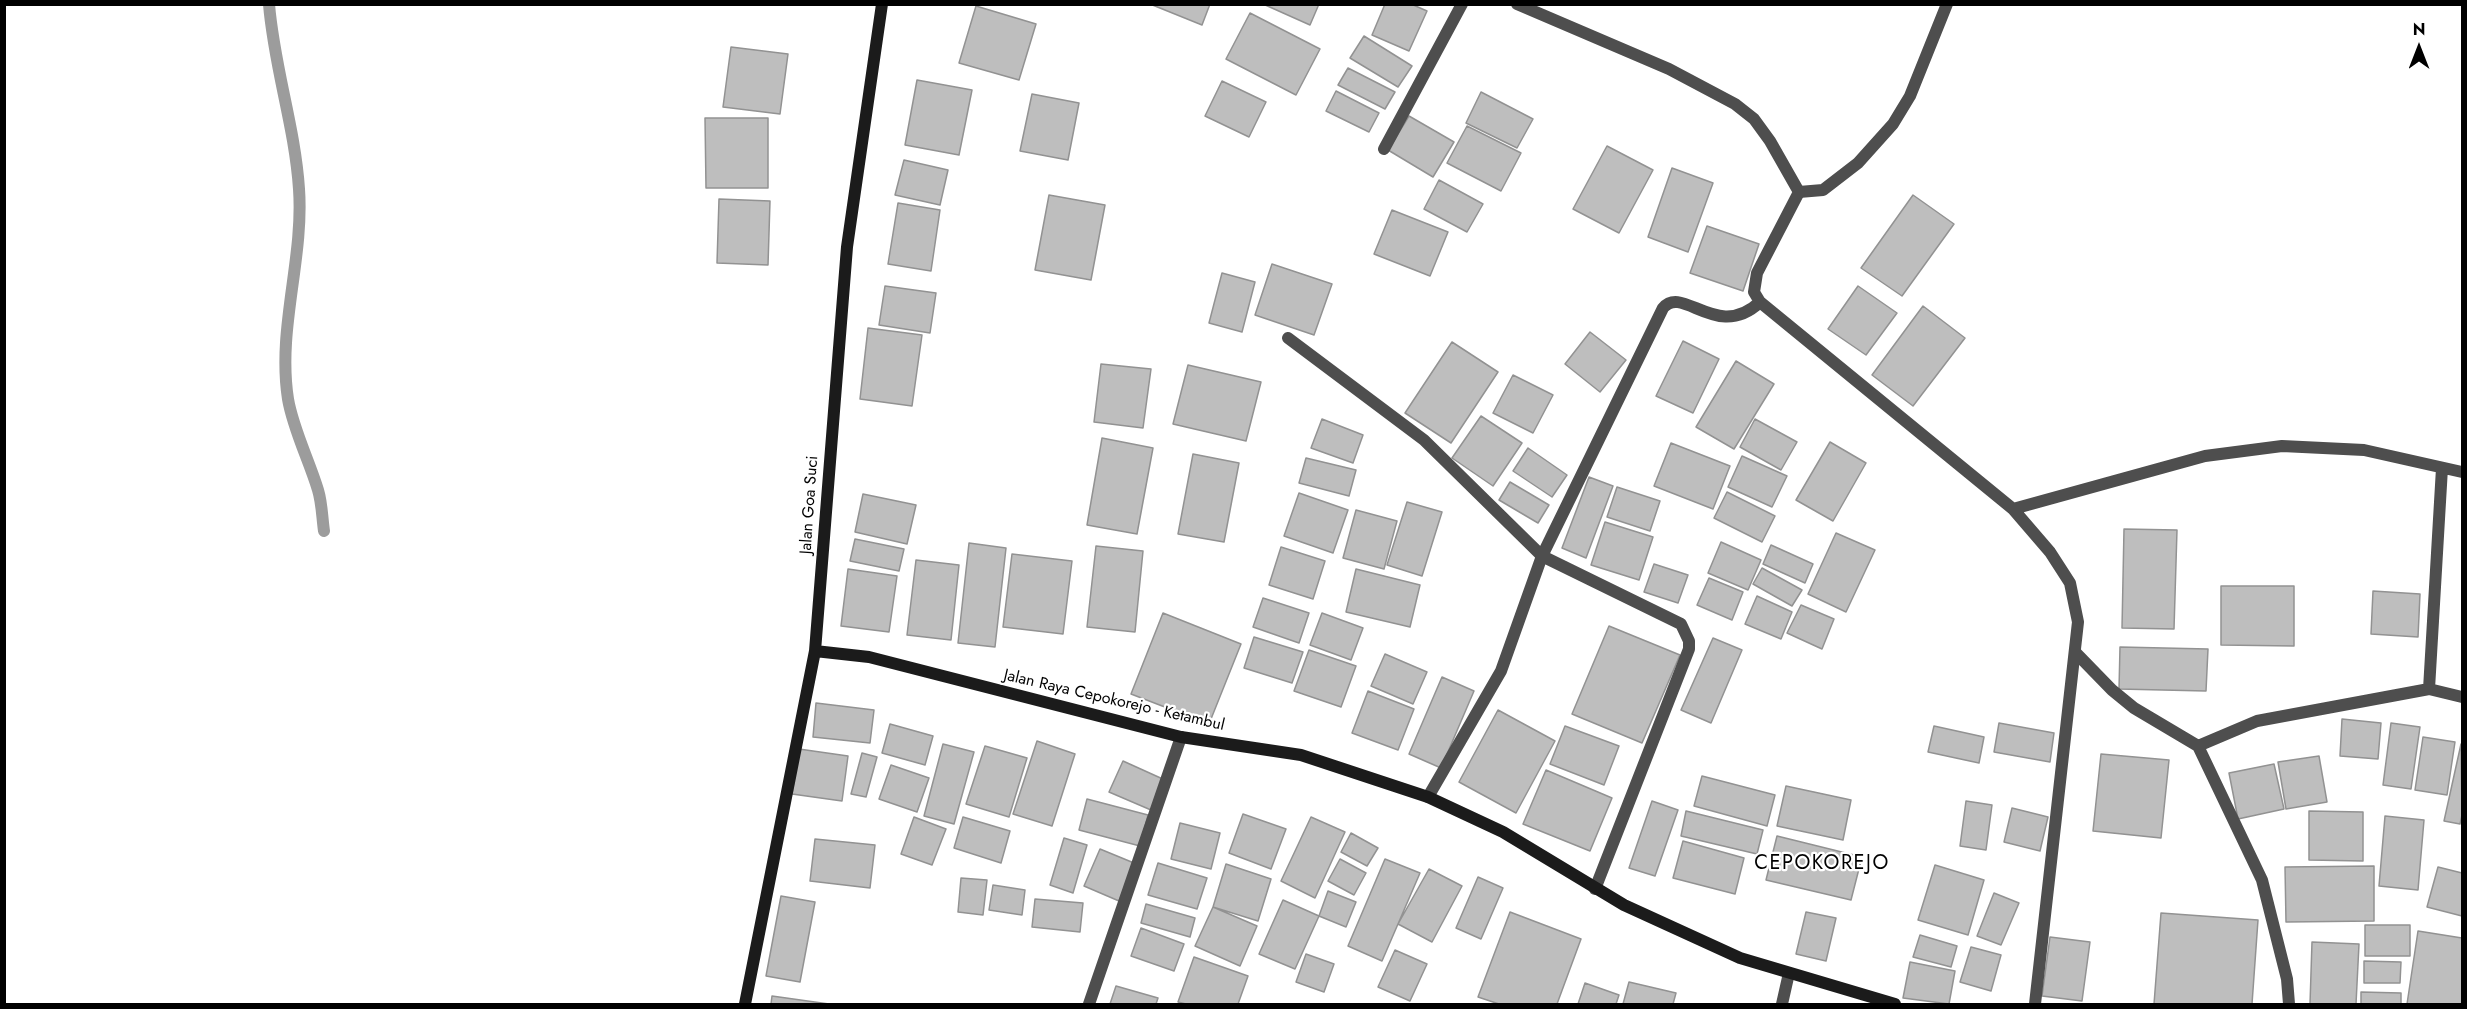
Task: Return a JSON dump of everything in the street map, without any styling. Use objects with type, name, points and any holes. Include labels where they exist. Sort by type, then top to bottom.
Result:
[{"type":"street","name":"Jalan Goa Suci","points":[[745,1005],[815,651],[847,248],[882,4]]},
{"type":"street","points":[[1384,149],[1462,4]]},
{"type":"street","points":[[1517,4],[1669,69],[1735,104],[1754,119],[1770,141],[1799,192]]},
{"type":"street","points":[[1799,192],[1823,190],[1858,163],[1893,124],[1910,96],[1947,4]]},
{"type":"street","points":[[1799,192],[1757,273],[1754,292],[1760,302],[2013,509],[2050,552],[2070,583],[2078,622],[2035,1005]]},
{"type":"street","points":[[1428,797],[1501,671],[1542,556],[1647,337],[1666,303],[1685,303],[1719,317],[1731,318],[1752,310],[1760,302]]},
{"type":"street","points":[[1288,338],[1424,440],[1542,556],[1669,616],[1681,624],[1689,641],[1682,669],[1595,889]]},
{"type":"street","points":[[2013,509],[2205,456],[2282,446],[2364,450],[2463,472]]},
{"type":"street","points":[[2429,689],[2442,468]]},
{"type":"street","name":"Jalan Raya Cepokorejo - Ketambul","points":[[815,651],[869,657],[1182,737],[1301,755],[1428,797],[1503,832],[1595,889],[1740,958],[1895,1005]]},
{"type":"street","points":[[2075,652],[2112,690],[2134,708],[2198,746],[2262,880],[2287,979],[2289,1005]]},
{"type":"street","points":[[2198,746],[2257,721],[2429,689],[2463,697]]},
{"type":"street","points":[[1089,1005],[1182,737]]},
{"type":"street","points":[[1782,1005],[1789,973]]},
{"type":"building","points":[[1150,4],[1210,4],[1202,25]]},
{"type":"building","points":[[1263,4],[1319,4],[1310,25]]},
{"type":"building","points":[[1385,4],[1411,4],[1427,11],[1409,51],[1372,35]]},
{"type":"building","points":[[976,6],[1036,24],[1019,80],[959,63]]},
{"type":"building","points":[[1250,13],[1320,49],[1296,95],[1226,59]]},
{"type":"building","points":[[1364,36],[1412,66],[1398,87],[1350,58]]},
{"type":"building","points":[[731,47],[788,54],[780,114],[723,107]]},
{"type":"building","points":[[1348,68],[1395,92],[1385,109],[1338,85]]},
{"type":"building","points":[[917,80],[972,90],[959,155],[905,145]]},
{"type":"building","points":[[1222,81],[1266,102],[1249,137],[1205,116]]},
{"type":"building","points":[[1336,91],[1379,113],[1369,132],[1326,111]]},
{"type":"building","points":[[1481,92],[1533,119],[1517,148],[1466,123]]},
{"type":"building","points":[[1032,94],[1079,103],[1068,160],[1020,151]]},
{"type":"building","points":[[1409,116],[1454,142],[1433,177],[1388,150]]},
{"type":"building","points":[[705,118],[768,118],[768,188],[706,188]]},
{"type":"building","points":[[1467,126],[1521,153],[1501,191],[1447,163]]},
{"type":"building","points":[[1607,146],[1653,170],[1619,233],[1573,209]]},
{"type":"building","points":[[904,160],[948,170],[940,205],[895,195]]},
{"type":"building","points":[[1672,168],[1713,183],[1688,252],[1648,237]]},
{"type":"building","points":[[1439,180],[1483,204],[1467,232],[1424,209]]},
{"type":"building","points":[[1049,195],[1105,205],[1091,280],[1035,270]]},
{"type":"building","points":[[1913,195],[1954,224],[1902,296],[1861,268]]},
{"type":"building","points":[[719,199],[770,201],[768,265],[717,263]]},
{"type":"building","points":[[898,203],[940,210],[931,271],[888,264]]},
{"type":"building","points":[[1392,210],[1448,232],[1430,276],[1374,254]]},
{"type":"building","points":[[1707,226],[1759,244],[1743,291],[1690,273]]},
{"type":"building","points":[[1272,264],[1332,284],[1314,335],[1255,315]]},
{"type":"building","points":[[1222,273],[1255,282],[1242,332],[1209,323]]},
{"type":"building","points":[[885,286],[936,293],[930,333],[879,325]]},
{"type":"building","points":[[1858,286],[1897,313],[1866,355],[1828,329]]},
{"type":"building","points":[[1923,306],[1965,338],[1913,406],[1872,375]]},
{"type":"building","points":[[868,328],[922,335],[912,406],[860,399]]},
{"type":"building","points":[[1590,332],[1626,360],[1600,392],[1565,364]]},
{"type":"building","points":[[1683,341],[1719,359],[1693,413],[1656,396]]},
{"type":"building","points":[[1452,342],[1498,372],[1451,443],[1405,413]]},
{"type":"building","points":[[1736,361],[1774,384],[1734,449],[1696,427]]},
{"type":"building","points":[[1101,364],[1151,369],[1143,428],[1094,422]]},
{"type":"building","points":[[1188,365],[1261,382],[1246,441],[1173,424]]},
{"type":"building","points":[[1513,375],[1553,395],[1533,433],[1493,413]]},
{"type":"building","points":[[1481,416],[1522,443],[1493,486],[1452,458]]},
{"type":"building","points":[[1322,419],[1363,435],[1353,463],[1311,448]]},
{"type":"building","points":[[1755,419],[1797,442],[1781,470],[1740,447]]},
{"type":"building","points":[[1102,438],[1153,448],[1137,534],[1087,525]]},
{"type":"building","points":[[1830,442],[1866,463],[1833,521],[1796,500]]},
{"type":"building","points":[[1671,443],[1730,466],[1713,509],[1654,486]]},
{"type":"building","points":[[1528,448],[1567,475],[1552,497],[1513,471]]},
{"type":"building","points":[[1193,454],[1239,463],[1224,542],[1178,534]]},
{"type":"building","points":[[1742,456],[1787,476],[1772,507],[1728,487]]},
{"type":"building","points":[[1306,458],[1356,470],[1349,496],[1299,483]]},
{"type":"building","points":[[1589,477],[1613,486],[1586,558],[1562,548]]},
{"type":"building","points":[[1510,482],[1549,505],[1538,523],[1499,500]]},
{"type":"building","points":[[1617,487],[1660,501],[1650,531],[1607,517]]},
{"type":"building","points":[[1727,492],[1775,516],[1762,542],[1714,518]]},
{"type":"building","points":[[1299,493],[1348,510],[1333,553],[1284,536]]},
{"type":"building","points":[[863,494],[916,505],[907,544],[855,532]]},
{"type":"building","points":[[1407,502],[1442,512],[1422,576],[1387,565]]},
{"type":"building","points":[[1356,510],[1397,521],[1384,569],[1343,558]]},
{"type":"building","points":[[1605,522],[1653,537],[1639,580],[1591,565]]},
{"type":"building","points":[[2124,529],[2177,530],[2174,629],[2122,628]]},
{"type":"building","points":[[1836,533],[1875,550],[1846,612],[1808,594]]},
{"type":"building","points":[[855,539],[904,549],[899,571],[850,561]]},
{"type":"building","points":[[1721,542],[1761,560],[1748,590],[1708,573]]},
{"type":"building","points":[[969,543],[1006,548],[995,647],[958,643]]},
{"type":"building","points":[[1771,545],[1813,564],[1805,583],[1763,564]]},
{"type":"building","points":[[1096,546],[1143,551],[1135,632],[1087,627]]},
{"type":"building","points":[[1281,547],[1325,561],[1313,599],[1269,585]]},
{"type":"building","points":[[1012,554],[1072,561],[1063,634],[1003,627]]},
{"type":"building","points":[[916,560],[959,565],[951,640],[907,635]]},
{"type":"building","points":[[1654,564],[1688,575],[1678,603],[1644,592]]},
{"type":"building","points":[[1762,568],[1802,590],[1792,606],[1753,584]]},
{"type":"building","points":[[848,569],[897,576],[889,632],[841,626]]},
{"type":"building","points":[[1356,569],[1420,585],[1410,627],[1346,612]]},
{"type":"building","points":[[1709,578],[1743,592],[1732,620],[1697,605]]},
{"type":"building","points":[[2221,586],[2294,586],[2294,646],[2221,645]]},
{"type":"building","points":[[2373,591],[2420,594],[2418,637],[2371,634]]},
{"type":"building","points":[[1757,596],[1792,612],[1781,639],[1745,624]]},
{"type":"building","points":[[1263,598],[1309,613],[1299,643],[1253,627]]},
{"type":"building","points":[[1801,605],[1834,619],[1822,649],[1787,633]]},
{"type":"building","points":[[1163,613],[1241,644],[1209,724],[1131,694]]},
{"type":"building","points":[[1322,613],[1363,628],[1351,660],[1310,645]]},
{"type":"building","points":[[1609,626],[1680,655],[1642,743],[1572,714]]},
{"type":"building","points":[[1254,637],[1303,652],[1292,683],[1244,668]]},
{"type":"building","points":[[1713,638],[1742,650],[1711,723],[1681,710]]},
{"type":"building","points":[[2120,647],[2208,649],[2206,691],[2119,689]]},
{"type":"building","points":[[1309,650],[1356,666],[1341,707],[1294,691]]},
{"type":"building","points":[[1385,654],[1427,672],[1413,704],[1371,686]]},
{"type":"building","points":[[1442,677],[1474,691],[1441,768],[1409,754]]},
{"type":"building","points":[[1368,691],[1414,709],[1398,750],[1352,733]]},
{"type":"building","points":[[816,703],[874,710],[870,743],[813,737]]},
{"type":"building","points":[[1498,710],[1555,741],[1516,813],[1459,782]]},
{"type":"building","points":[[2342,719],[2381,723],[2378,759],[2340,756]]},
{"type":"building","points":[[1999,723],[2054,733],[2050,762],[1994,752]]},
{"type":"building","points":[[2391,723],[2420,727],[2411,789],[2383,785]]},
{"type":"building","points":[[890,724],[933,736],[925,765],[882,753]]},
{"type":"building","points":[[1565,726],[1619,746],[1604,785],[1550,764]]},
{"type":"building","points":[[1934,726],[1984,737],[1979,763],[1928,752]]},
{"type":"building","points":[[2423,737],[2455,742],[2447,795],[2415,790]]},
{"type":"building","points":[[1037,741],[1075,754],[1052,826],[1013,814]]},
{"type":"building","points":[[943,744],[974,752],[954,824],[924,816]]},
{"type":"building","points":[[2461,744],[2462,815],[2460,824],[2444,821]]},
{"type":"building","points":[[985,746],[1027,758],[1009,817],[966,804]]},
{"type":"building","points":[[799,749],[848,756],[842,801],[792,794]]},
{"type":"building","points":[[862,753],[877,757],[866,797],[851,794]]},
{"type":"building","points":[[2101,754],[2169,760],[2161,838],[2093,831]]},
{"type":"building","points":[[2319,756],[2327,802],[2286,809],[2278,762]]},
{"type":"building","points":[[1123,761],[1165,780],[1151,810],[1109,792]]},
{"type":"building","points":[[2274,764],[2284,809],[2238,819],[2229,773]]},
{"type":"building","points":[[891,765],[929,778],[917,812],[879,799]]},
{"type":"building","points":[[1546,770],[1612,798],[1590,851],[1523,824]]},
{"type":"building","points":[[1702,776],[1775,795],[1767,826],[1694,806]]},
{"type":"building","points":[[1786,786],[1851,800],[1843,840],[1777,826]]},
{"type":"building","points":[[1087,799],[1148,815],[1140,846],[1079,830]]},
{"type":"building","points":[[1652,801],[1678,810],[1655,876],[1629,868]]},
{"type":"building","points":[[1966,801],[1992,805],[1986,850],[1960,846]]},
{"type":"building","points":[[2012,808],[2048,817],[2040,851],[2004,842]]},
{"type":"building","points":[[1686,811],[1763,830],[1757,854],[1681,836]]},
{"type":"building","points":[[2309,811],[2363,812],[2363,861],[2309,860]]},
{"type":"building","points":[[1243,814],[1286,829],[1271,869],[1229,853]]},
{"type":"building","points":[[2385,816],[2424,820],[2418,890],[2379,886]]},
{"type":"building","points":[[914,817],[946,829],[932,865],[901,854]]},
{"type":"building","points":[[963,817],[1010,831],[1001,863],[954,848]]},
{"type":"building","points":[[1311,817],[1345,832],[1315,898],[1281,881]]},
{"type":"building","points":[[1180,823],[1220,833],[1211,869],[1171,859]]},
{"type":"building","points":[[1351,833],[1378,848],[1367,866],[1341,852]]},
{"type":"building","points":[[1777,836],[1862,857],[1851,900],[1766,880]]},
{"type":"building","points":[[1064,838],[1087,845],[1073,893],[1050,885]]},
{"type":"building","points":[[815,839],[875,845],[870,888],[810,881]]},
{"type":"building","points":[[1683,841],[1744,858],[1735,894],[1673,878]]},
{"type":"building","points":[[1100,849],[1134,863],[1119,901],[1084,886]]},
{"type":"building","points":[[1340,859],[1366,873],[1354,895],[1328,881]]},
{"type":"building","points":[[1385,859],[1420,873],[1382,961],[1348,946]]},
{"type":"building","points":[[1158,863],[1207,878],[1197,909],[1148,895]]},
{"type":"building","points":[[1226,864],[1271,879],[1258,921],[1213,907]]},
{"type":"building","points":[[1935,865],[1984,880],[1968,935],[1918,920]]},
{"type":"building","points":[[2374,866],[2374,921],[2286,922],[2285,867]]},
{"type":"building","points":[[2438,867],[2462,873],[2462,916],[2427,907]]},
{"type":"building","points":[[1429,869],[1462,886],[1432,942],[1398,924]]},
{"type":"building","points":[[1478,877],[1503,888],[1481,939],[1456,928]]},
{"type":"building","points":[[961,878],[987,880],[983,915],[958,912]]},
{"type":"building","points":[[993,885],[1025,890],[1022,915],[989,910]]},
{"type":"building","points":[[1328,891],[1356,902],[1346,927],[1319,916]]},
{"type":"building","points":[[1994,893],[2019,903],[2001,945],[1977,936]]},
{"type":"building","points":[[781,896],[815,902],[800,982],[766,976]]},
{"type":"building","points":[[1035,899],[1083,903],[1080,932],[1032,927]]},
{"type":"building","points":[[1283,900],[1319,916],[1295,969],[1259,954]]},
{"type":"building","points":[[1146,904],[1195,918],[1190,937],[1141,923]]},
{"type":"building","points":[[1213,907],[1257,926],[1240,966],[1195,946]]},
{"type":"building","points":[[1510,912],[1581,939],[1557,1004],[1499,1004],[1478,997]]},
{"type":"building","points":[[1806,912],[1836,918],[1826,961],[1796,954]]},
{"type":"building","points":[[2161,913],[2258,920],[2252,1004],[2154,1004]]},
{"type":"building","points":[[2365,925],[2410,925],[2410,956],[2365,956]]},
{"type":"building","points":[[1141,928],[1184,944],[1174,971],[1131,956]]},
{"type":"building","points":[[2418,931],[2462,938],[2462,1004],[2407,1004]]},
{"type":"building","points":[[1920,935],[1957,946],[1951,967],[1913,957]]},
{"type":"building","points":[[2050,937],[2090,942],[2082,1001],[2042,996]]},
{"type":"building","points":[[2312,942],[2359,944],[2356,1004],[2310,1004]]},
{"type":"building","points":[[1971,947],[2001,955],[1991,991],[1960,982]]},
{"type":"building","points":[[1395,950],[1427,964],[1410,1001],[1378,987]]},
{"type":"building","points":[[1306,954],[1334,964],[1324,992],[1296,982]]},
{"type":"building","points":[[1194,957],[1248,976],[1238,1004],[1178,1002]]},
{"type":"building","points":[[2364,961],[2401,962],[2400,983],[2364,983]]},
{"type":"building","points":[[1910,962],[1955,971],[1949,1004],[1903,998]]},
{"type":"building","points":[[1629,982],[1676,993],[1673,1004],[1623,1004]]},
{"type":"building","points":[[1585,983],[1619,995],[1616,1004],[1578,1004]]},
{"type":"building","points":[[1116,986],[1158,998],[1156,1004],[1110,1004]]},
{"type":"building","points":[[2361,992],[2401,993],[2401,1004],[2361,1004]]},
{"type":"building","points":[[772,996],[829,1004],[771,1004]]},
{"type":"waterway","points":[[269,4],[299,189],[298,242],[286,346],[288,399],[318,490],[324,531]]},
{"type":"district","name":"CEPOKOREJO","points":[[1822,864]]}]
